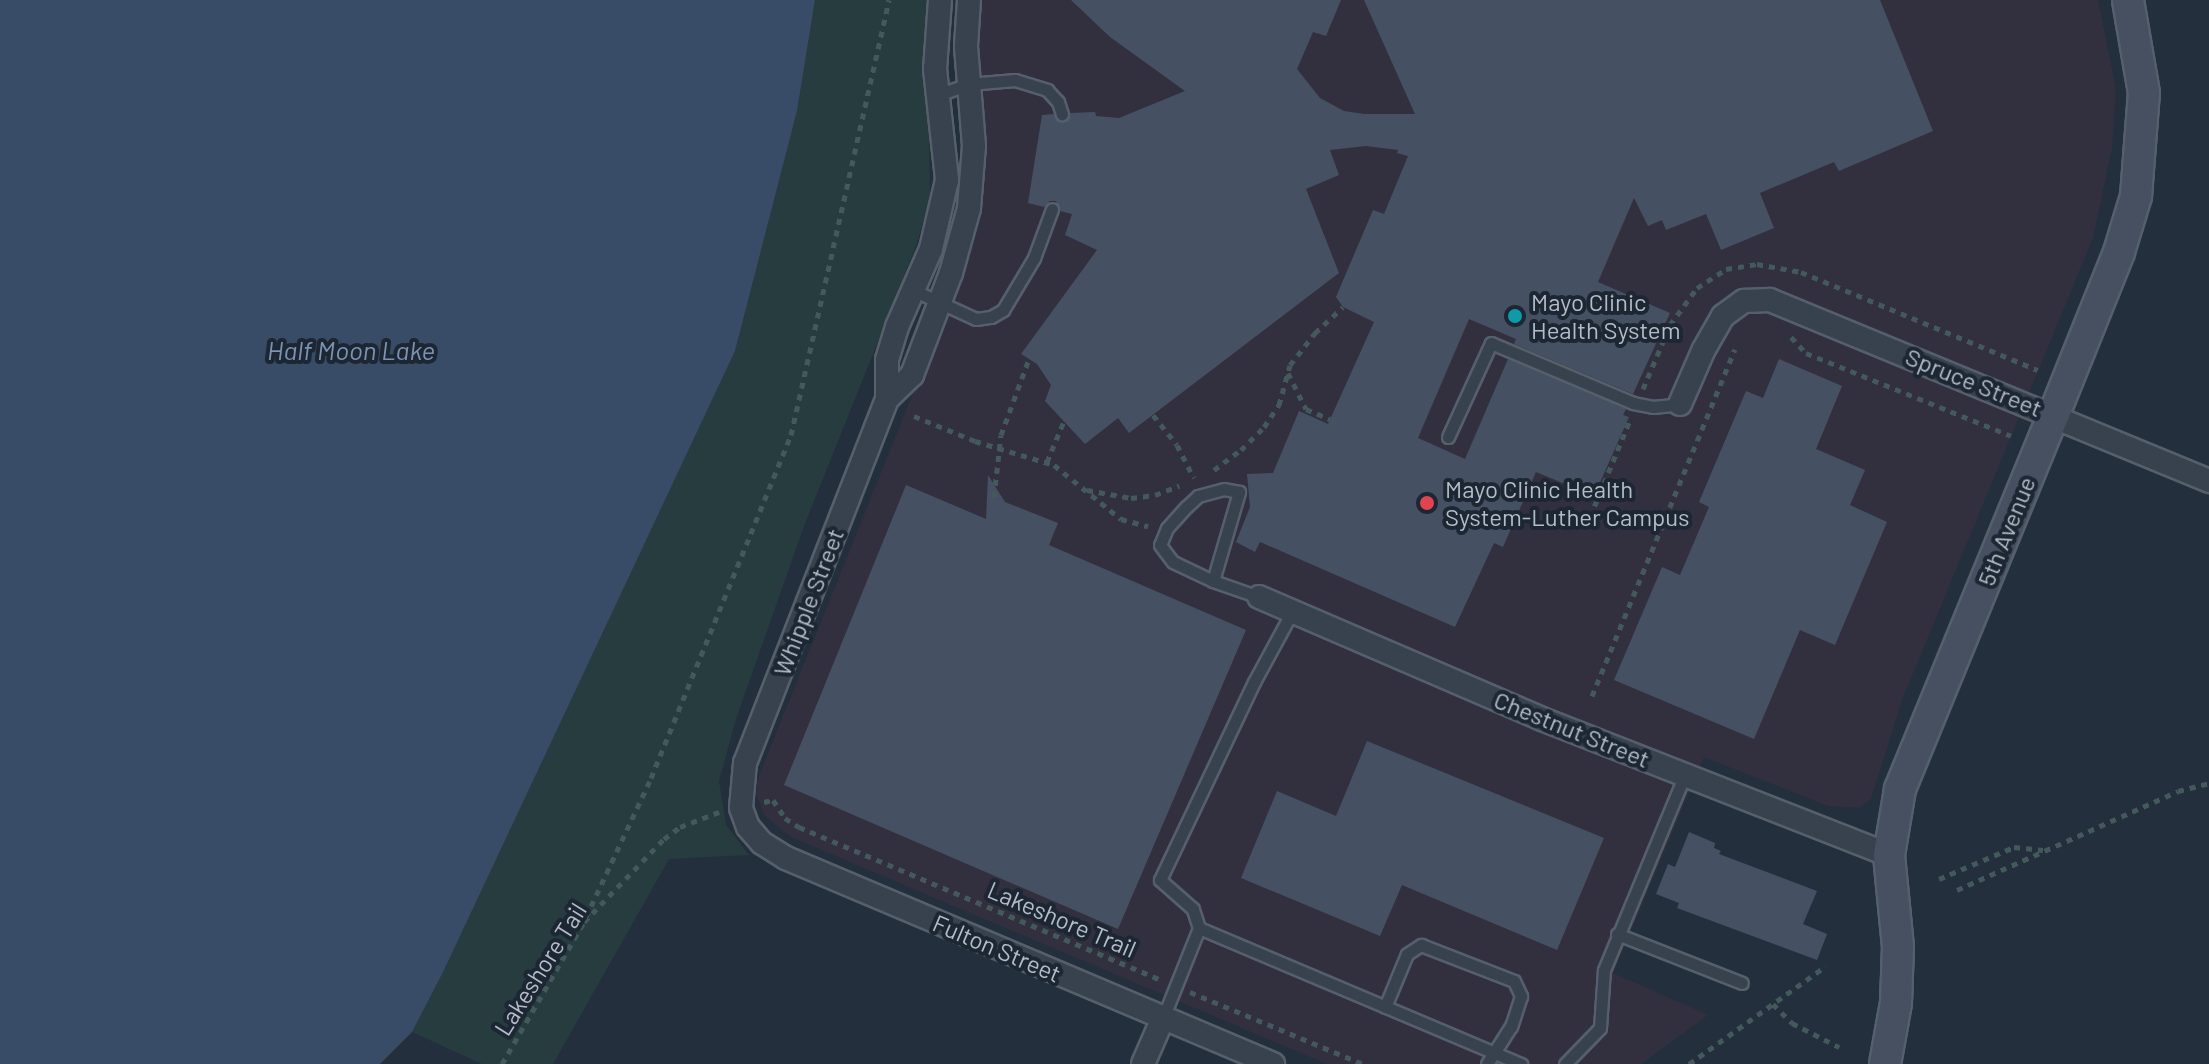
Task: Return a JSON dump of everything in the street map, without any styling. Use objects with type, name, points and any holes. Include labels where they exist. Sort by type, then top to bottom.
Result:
[{"type":"main road","name":"5th Avenue","points":[[1885,1064],[1896,1003],[1898,947],[1889,855],[1900,789],[2119,252],[2136,196],[2144,93],[2128,0]]},
{"type":"street","name":"Whipple Street","points":[[740,808],[745,763],[887,399],[887,360],[897,327],[931,249],[947,180],[935,69],[940,0]]},
{"type":"street","name":"Whipple Street","points":[[887,399],[912,375],[940,304],[960,242],[973,180],[966,46],[969,0]]},
{"type":"street","name":"Spruce Street","points":[[1680,404],[1715,326],[1736,304],[1758,299],[1780,303],[2054,414],[2209,481]]},
{"type":"street","name":"Chestnut Street","points":[[1259,597],[1542,719],[1889,855]]},
{"type":"street","name":"Fulton Street","points":[[740,808],[748,827],[762,843],[786,858],[1273,1064]]},
{"type":"street","points":[[1143,1064],[1163,1018]]},
{"type":"lane","points":[[938,95],[969,84],[1015,80],[1047,90],[1058,102],[1062,114]]},
{"type":"lane","points":[[915,291],[976,319],[991,317],[1003,310],[1034,258],[1052,209]]},
{"type":"lane","points":[[1448,437],[1491,343],[1637,404],[1653,407],[1680,404]]},
{"type":"lane","points":[[1213,581],[1239,492],[1214,490],[1198,496],[1167,528],[1160,545],[1173,562],[1213,581],[1259,597]]},
{"type":"lane","points":[[1163,1018],[1199,928],[1193,909],[1160,880],[1254,682],[1292,612]]},
{"type":"lane","points":[[1565,1064],[1600,1028],[1604,970],[1685,774]]},
{"type":"lane","points":[[1199,928],[1521,1064]]},
{"type":"lane","points":[[1617,934],[1742,983]]},
{"type":"lane","points":[[1385,1007],[1407,954],[1421,945],[1514,981],[1521,996],[1511,1026],[1487,1064]]},
{"type":"path","points":[[584,922],[651,778],[791,435],[889,0]]},
{"type":"path","points":[[1590,517],[1670,325],[1685,302],[1710,277],[1726,269],[1757,264],[1801,272],[2038,370]]},
{"type":"path","points":[[1087,490],[1131,498],[1155,495],[1194,479],[1241,450],[1264,427],[1279,405],[1288,373],[1315,333],[1343,307]]},
{"type":"path","points":[[1783,334],[1806,353],[2011,436]]},
{"type":"path","points":[[1592,696],[1740,337]]},
{"type":"path","points":[[994,497],[1001,435],[1029,359]]},
{"type":"path","points":[[1288,373],[1306,409],[1330,419]]},
{"type":"path","points":[[1153,415],[1177,445],[1194,479]]},
{"type":"path","points":[[914,416],[975,441],[1047,462],[1121,519],[1134,525],[1167,528]]},
{"type":"path","points":[[1047,462],[1064,421]]},
{"type":"path","points":[[1957,890],[2178,791],[2209,783]]},
{"type":"path","name":"Lakeshore Trail","points":[[740,808],[773,800],[785,818],[799,827],[1363,1064]]},
{"type":"path","name":"Lakeshore Tail","points":[[502,1064],[584,922],[664,839],[680,827],[740,808]]},
{"type":"path","points":[[1939,879],[2014,847],[2044,850]]},
{"type":"path","points":[[1689,1064],[1826,966]]},
{"type":"path","points":[[1773,1004],[1792,1023],[1839,1047]]},
{"type":"shaded area","name":"Mayo Clinic Health System-Luther Campus","points":[[977,0],[2098,0],[2116,89],[2112,148],[2093,238],[1902,700],[1871,799],[1859,808],[1828,806],[1704,757],[1613,973],[1708,1015],[1641,1064],[1327,1064],[791,837],[764,815],[756,793],[759,776],[959,279]]},
{"type":"green space","points":[[815,0],[927,0],[930,200],[915,249],[804,526],[736,719],[719,781],[726,825],[749,855],[669,859],[553,1064],[482,1064],[412,1032],[735,351],[797,111]]},
{"type":"water","name":"Half Moon Lake","points":[[0,0],[815,0],[797,111],[735,351],[443,972],[412,1032],[380,1064],[0,1064]]},
{"type":"building","name":"Mayo Clinic Health System","points":[[1071,0],[1341,0],[1326,36],[1313,32],[1297,69],[1320,98],[1344,111],[1415,114],[1364,0],[1880,0],[1933,131],[1839,171],[1834,162],[1760,193],[1774,228],[1721,250],[1706,214],[1666,230],[1662,220],[1648,226],[1634,198],[1598,282],[1670,313],[1633,394],[1514,344],[1516,339],[1469,319],[1418,438],[1465,459],[1508,359],[1626,409],[1623,415],[1629,417],[1594,496],[1536,472],[1503,547],[1494,543],[1455,627],[1260,542],[1255,552],[1236,542],[1250,507],[1247,474],[1273,473],[1299,411],[1328,424],[1374,322],[1343,307],[1336,297],[1373,210],[1384,214],[1408,156],[1397,153],[1398,150],[1366,146],[1330,150],[1339,175],[1306,189],[1339,273],[1129,433],[1118,418],[1085,444],[1045,401],[1051,385],[1037,364],[1021,354],[1097,250],[1065,235],[1072,214],[1060,211],[1056,201],[1050,201],[1044,207],[1028,203],[1042,115],[1053,114],[1061,122],[1068,120],[1070,113],[1095,112],[1096,116],[1119,118],[1185,91],[1110,37]]},
{"type":"building","points":[[1779,359],[1842,386],[1816,449],[1865,470],[1850,505],[1887,522],[1835,645],[1800,630],[1754,739],[1614,680],[1662,567],[1680,575],[1709,507],[1699,502],[1746,391],[1763,398]]},
{"type":"building","points":[[988,475],[1005,502],[1058,523],[1049,545],[1246,630],[1118,929],[784,785],[906,485],[986,519]]},
{"type":"building","points":[[1367,741],[1604,838],[1557,950],[1402,885],[1380,936],[1241,878],[1277,791],[1336,816]]},
{"type":"building","points":[[1689,832],[1715,843],[1714,848],[1721,851],[1719,854],[1817,891],[1803,924],[1827,934],[1817,960],[1677,908],[1679,903],[1656,894],[1668,864],[1675,867]]},
{"type":"place","name":"Mayo Clinic Health System","points":[[1515,316]]},
{"type":"place","name":"Mayo Clinic Health System-Luther Campus","points":[[1427,503]]}]
